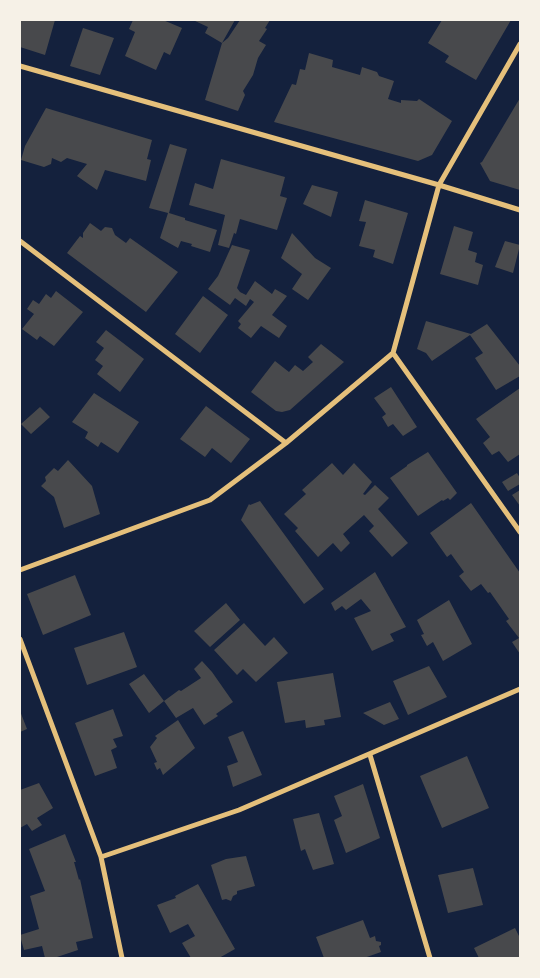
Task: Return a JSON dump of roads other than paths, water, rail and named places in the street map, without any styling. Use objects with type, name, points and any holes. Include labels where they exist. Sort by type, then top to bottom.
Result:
[{"type":"street","points":[[20,570],[210,500],[286,443],[393,353],[439,185],[520,44]]},
{"type":"street","points":[[20,66],[439,185],[520,210]]},
{"type":"street","points":[[20,241],[286,443]]},
{"type":"street","points":[[393,353],[520,532]]},
{"type":"street","points":[[20,639],[101,857],[122,958]]},
{"type":"street","points":[[101,857],[239,810],[520,689]]},
{"type":"street","points":[[370,755],[430,958]]}]
